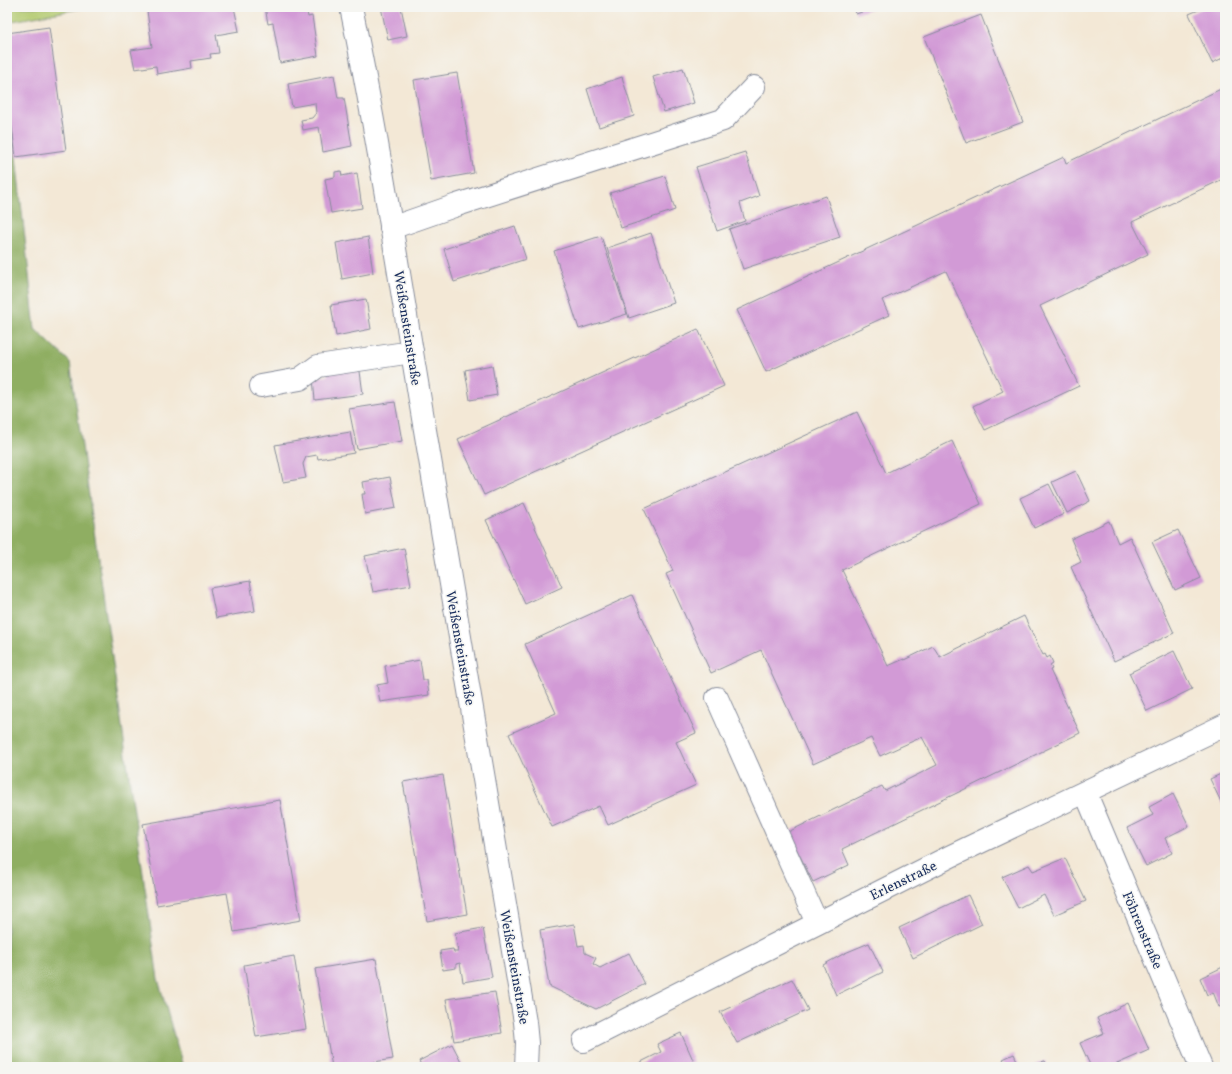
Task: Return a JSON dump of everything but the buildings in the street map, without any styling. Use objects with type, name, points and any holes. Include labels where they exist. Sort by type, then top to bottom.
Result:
[{"type":"street","name":"Weißensteinstraße","points":[[351,7],[391,228],[525,1022],[527,1042],[526,1067]]},
{"type":"street","points":[[391,228],[457,205],[723,120],[754,87]]},
{"type":"street","points":[[261,386],[300,379],[318,366],[412,352]]},
{"type":"street","points":[[718,698],[817,923]]},
{"type":"street","name":"Erlenstraße","points":[[584,1041],[958,853],[1225,725]]},
{"type":"street","name":"Föhrenstraße","points":[[1087,792],[1089,801],[1201,1067]]},
{"type":"green space","points":[[7,7],[89,7],[7,22]]},
{"type":"green space","points":[[7,104],[16,157],[35,329],[70,362],[158,979],[183,1067],[7,1067]]}]
